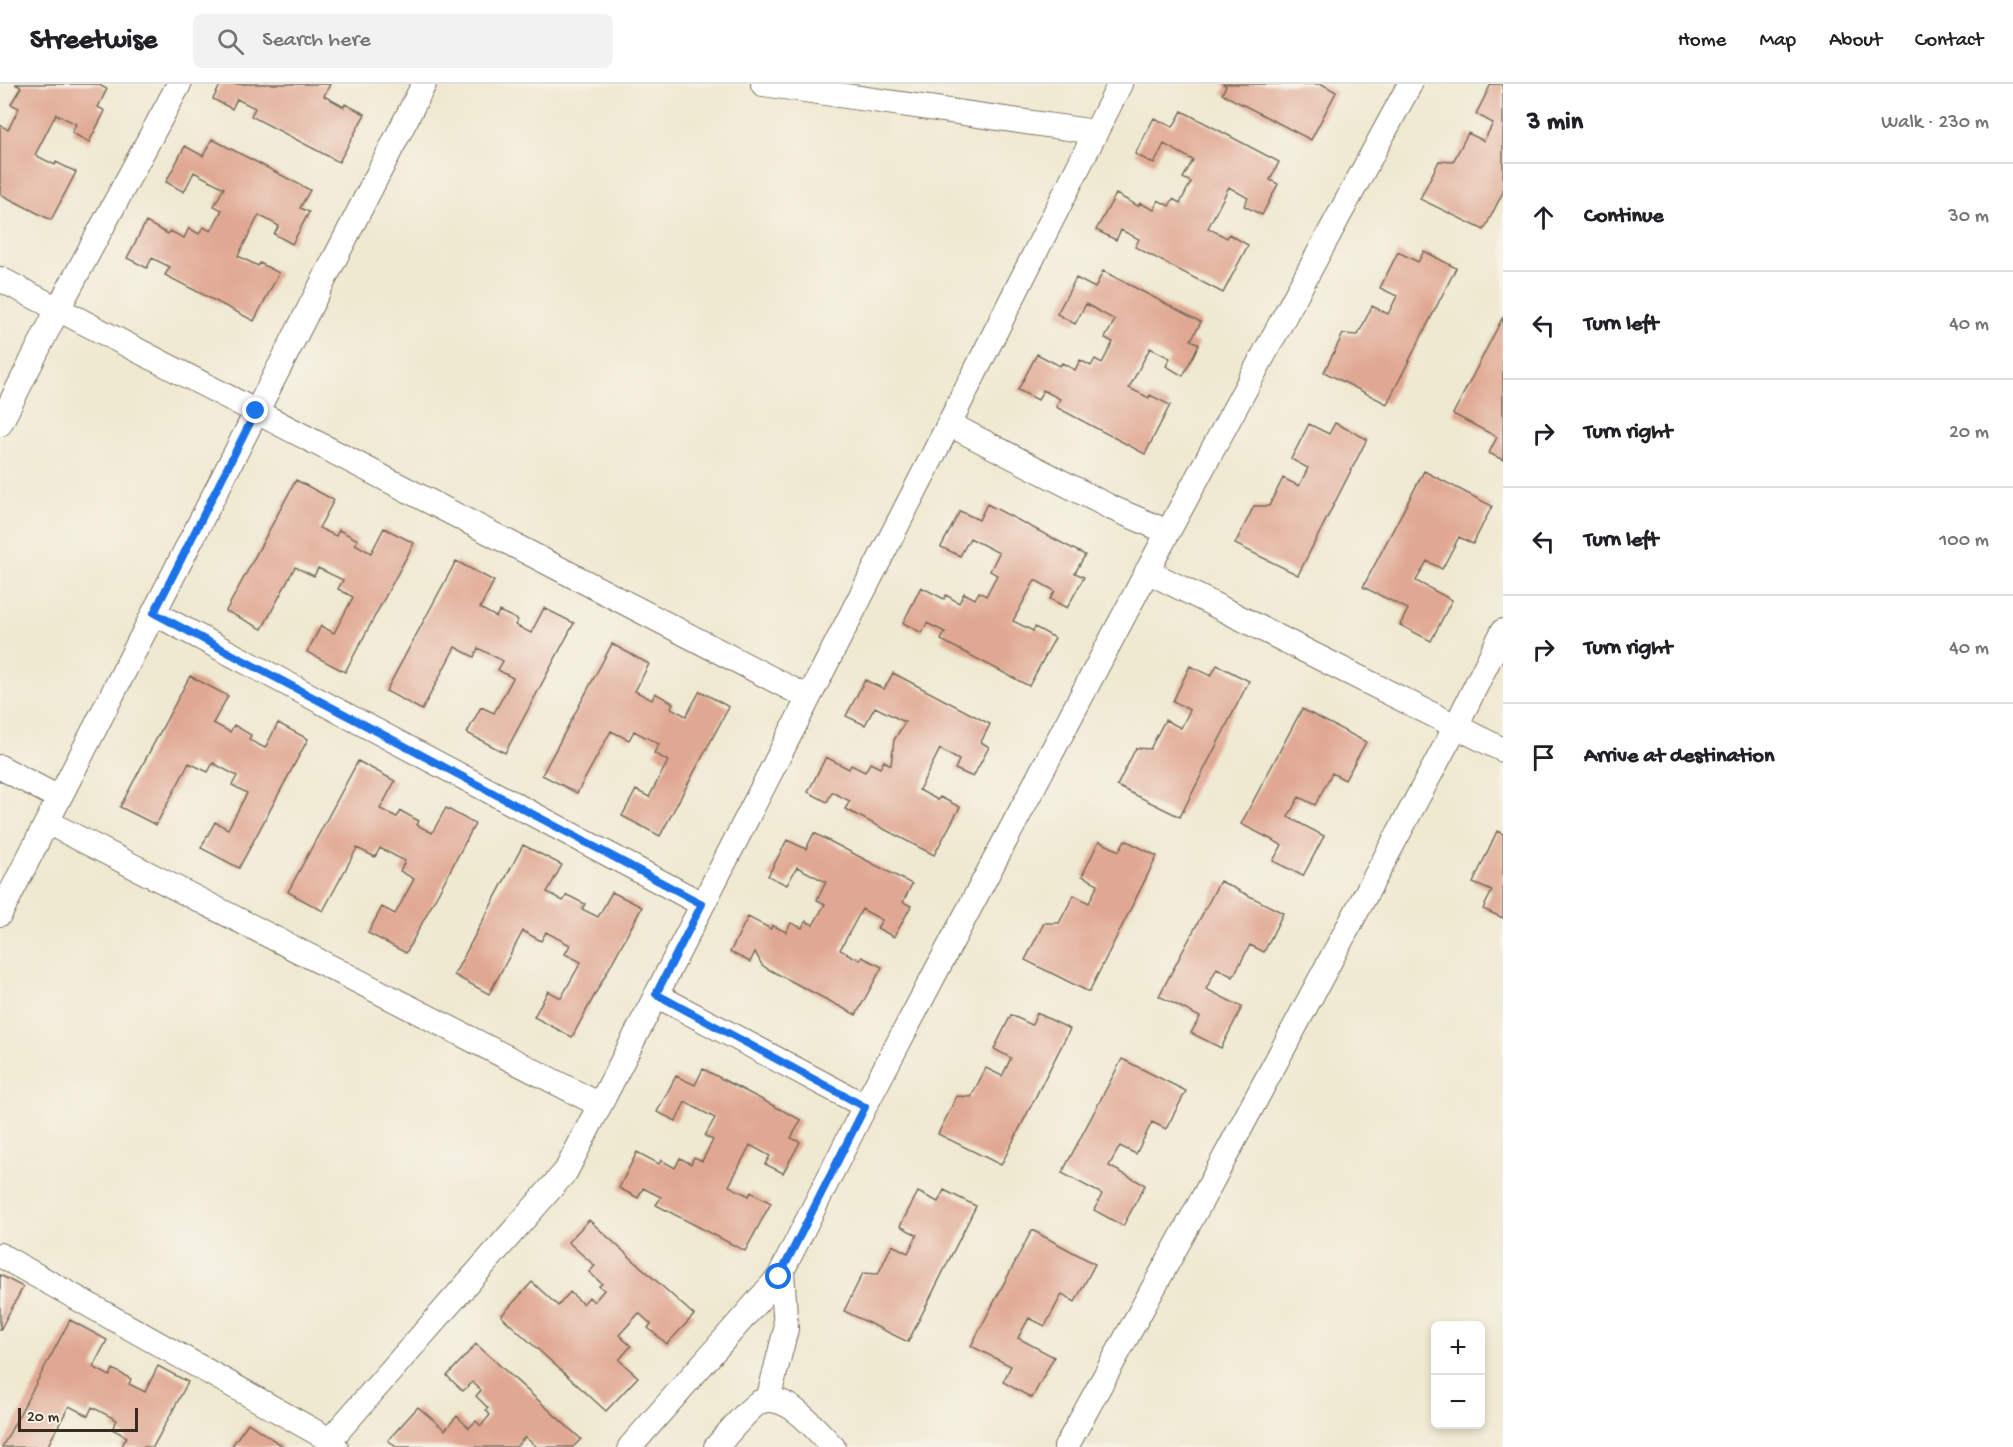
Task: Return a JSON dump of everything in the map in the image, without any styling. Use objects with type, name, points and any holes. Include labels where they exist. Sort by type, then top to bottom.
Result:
[{"type":"lane","points":[[0,424],[58,309],[178,84]]},
{"type":"lane","points":[[0,914],[424,84]]},
{"type":"lane","points":[[763,84],[1095,132]]},
{"type":"lane","points":[[0,1255],[333,1444],[566,1171],[807,697],[949,424],[1120,84]]},
{"type":"lane","points":[[630,1447],[779,1277],[865,1107],[1147,571],[1410,84]]},
{"type":"lane","points":[[0,279],[807,697]]},
{"type":"lane","points":[[949,424],[1112,508],[1168,532]]},
{"type":"lane","points":[[1147,571],[1503,750]]},
{"type":"lane","points":[[154,613],[702,904]]},
{"type":"lane","points":[[1066,1447],[1204,1196],[1456,726],[1503,631]]},
{"type":"lane","points":[[0,767],[59,798]]},
{"type":"lane","points":[[47,822],[600,1105]]},
{"type":"lane","points":[[656,994],[865,1107]]},
{"type":"lane","points":[[768,1400],[786,1329],[782,1271]]},
{"type":"lane","points":[[717,1447],[758,1404],[768,1400],[781,1401],[792,1407],[833,1447]]},
{"type":"building","points":[[15,84],[97,84],[107,89],[98,107],[105,111],[89,142],[72,133],[76,124],[56,114],[35,155],[76,172],[51,220],[0,194],[0,125],[8,130],[19,108],[11,104],[21,87]]},
{"type":"building","points":[[221,84],[330,84],[324,96],[344,107],[345,104],[365,114],[339,162],[251,116],[255,108],[237,99],[232,109],[213,99]]},
{"type":"building","points":[[1223,84],[1322,84],[1336,92],[1311,140],[1222,94],[1226,86]]},
{"type":"building","points":[[1491,84],[1503,84],[1503,192],[1484,230],[1420,199],[1439,161],[1453,162],[1468,133],[1484,141],[1493,123],[1476,114]]},
{"type":"building","points":[[1182,111],[1279,162],[1270,180],[1278,184],[1262,215],[1244,206],[1248,198],[1229,187],[1208,228],[1227,238],[1229,234],[1248,245],[1223,293],[1135,247],[1139,239],[1121,230],[1116,240],[1096,230],[1116,194],[1138,206],[1140,203],[1154,210],[1158,200],[1169,206],[1173,199],[1180,203],[1191,182],[1183,178],[1193,160],[1164,144],[1154,164],[1135,154],[1154,118],[1173,127]]},
{"type":"building","points":[[212,139],[310,190],[300,208],[309,212],[292,244],[274,234],[279,226],[259,215],[238,256],[258,266],[260,263],[279,273],[254,321],[165,275],[170,267],[152,258],[147,268],[127,258],[146,222],[168,234],[170,231],[184,238],[189,228],[199,234],[203,227],[211,231],[222,210],[214,206],[224,188],[194,172],[184,192],[166,182],[185,146],[203,156]]},
{"type":"building","points":[[1424,251],[1456,268],[1387,404],[1324,372],[1343,334],[1358,335],[1372,306],[1388,314],[1397,296],[1380,288],[1398,252],[1418,262]]},
{"type":"building","points":[[1103,271],[1201,322],[1191,340],[1199,344],[1183,376],[1166,366],[1170,358],[1150,348],[1129,388],[1170,405],[1145,454],[1056,407],[1060,399],[1043,390],[1038,400],[1018,390],[1037,354],[1060,366],[1062,363],[1075,370],[1080,360],[1091,366],[1095,359],[1102,363],[1113,342],[1105,338],[1115,320],[1086,304],[1075,324],[1057,314],[1076,278],[1095,288]]},
{"type":"building","points":[[1503,317],[1503,460],[1489,453],[1497,437],[1453,414]]},
{"type":"building","points":[[1335,423],[1367,439],[1298,575],[1235,544],[1254,506],[1269,506],[1283,478],[1299,486],[1308,468],[1291,459],[1309,424],[1329,434]]},
{"type":"building","points":[[1424,471],[1492,506],[1473,544],[1459,537],[1442,569],[1427,561],[1416,581],[1452,600],[1431,641],[1400,625],[1408,609],[1363,587]]},
{"type":"building","points":[[296,480],[334,500],[319,528],[336,536],[339,530],[358,540],[355,544],[371,553],[384,528],[414,543],[345,672],[307,652],[321,626],[334,633],[353,597],[338,589],[343,580],[318,568],[314,576],[295,567],[262,629],[226,611]]},
{"type":"building","points":[[987,504],[1085,555],[1075,573],[1084,577],[1067,608],[1050,599],[1055,591],[1035,580],[1013,621],[1033,631],[1035,627],[1055,638],[1029,686],[941,640],[945,632],[927,623],[922,633],[903,623],[921,587],[944,599],[946,595],[959,603],[964,593],[975,599],[979,592],[986,596],[997,575],[990,571],[999,553],[970,538],[960,556],[941,547],[960,511],[979,520]]},
{"type":"building","points":[[456,561],[494,581],[480,608],[496,617],[499,611],[518,620],[515,625],[531,633],[544,608],[574,623],[505,753],[467,733],[481,707],[494,713],[513,678],[498,670],[503,661],[478,648],[474,657],[455,647],[422,710],[386,691]]},
{"type":"building","points":[[612,644],[649,664],[635,691],[652,700],[655,693],[673,703],[671,708],[686,716],[700,691],[729,707],[660,836],[622,816],[636,790],[649,797],[668,761],[654,753],[659,744],[634,731],[629,740],[611,731],[577,793],[542,775]]},
{"type":"building","points":[[1217,665],[1249,681],[1180,817],[1117,786],[1136,748],[1150,749],[1165,720],[1181,728],[1190,710],[1173,701],[1190,666],[1211,676]]},
{"type":"building","points":[[893,673],[990,724],[981,742],[989,747],[973,777],[955,769],[959,760],[940,749],[919,790],[938,800],[940,797],[960,807],[934,855],[845,809],[850,801],[832,792],[827,802],[808,792],[826,757],[849,769],[851,765],[865,772],[870,763],[880,768],[884,761],[891,765],[894,740],[905,722],[875,707],[865,725],[846,716],[865,680],[884,689]]},
{"type":"building","points":[[190,676],[228,696],[213,723],[230,732],[234,725],[251,735],[249,740],[265,748],[278,723],[308,739],[239,868],[201,848],[215,822],[228,829],[247,793],[232,785],[237,776],[213,763],[208,772],[189,763],[156,825],[120,807]]},
{"type":"building","points":[[1302,709],[1366,742],[1345,780],[1332,773],[1315,805],[1299,797],[1288,817],[1324,836],[1303,876],[1273,861],[1282,845],[1241,824]]},
{"type":"building","points":[[358,761],[395,781],[380,809],[397,817],[401,811],[419,821],[417,825],[432,833],[446,808],[475,824],[406,953],[368,933],[382,907],[395,914],[414,879],[400,871],[405,861],[380,848],[375,857],[357,848],[323,911],[288,892]]},
{"type":"building","points":[[1497,831],[1503,834],[1503,918],[1483,909],[1492,891],[1473,883]]},
{"type":"building","points":[[814,833],[912,884],[903,902],[911,906],[894,937],[877,928],[882,920],[862,909],[840,950],[882,967],[856,1015],[768,969],[762,965],[755,952],[750,962],[730,952],[748,917],[771,929],[772,925],[786,932],[791,923],[802,928],[806,921],[813,925],[825,904],[817,900],[826,882],[797,867],[787,885],[768,876],[787,840],[806,849]]},
{"type":"building","points":[[1125,840],[1157,856],[1089,992],[1025,960],[1044,923],[1059,923],[1074,895],[1089,903],[1098,884],[1082,876],[1099,841],[1119,851]]},
{"type":"building","points":[[523,845],[562,865],[547,892],[563,901],[567,895],[585,904],[582,909],[598,917],[612,892],[642,907],[572,1037],[534,1017],[548,991],[561,998],[581,962],[565,954],[570,945],[546,932],[541,941],[523,931],[489,994],[454,975]]},
{"type":"building","points":[[1220,881],[1283,913],[1264,952],[1250,945],[1233,977],[1217,968],[1206,989],[1242,1007],[1221,1048],[1191,1033],[1200,1017],[1159,996]]},
{"type":"building","points":[[1037,1013],[1070,1029],[1001,1165],[938,1134],[957,1096],[971,1097],[986,1068],[1002,1076],[1011,1058],[994,1049],[1011,1015],[1032,1025]]},
{"type":"building","points":[[1122,1059],[1186,1091],[1166,1129],[1152,1122],[1136,1154],[1120,1146],[1109,1166],[1145,1185],[1123,1226],[1094,1210],[1102,1194],[1062,1173]]},
{"type":"building","points":[[703,1069],[801,1120],[791,1138],[800,1142],[783,1173],[765,1164],[770,1156],[750,1145],[729,1186],[749,1196],[751,1192],[771,1203],[745,1251],[656,1205],[661,1197],[643,1188],[638,1198],[619,1188],[637,1152],[659,1164],[661,1160],[675,1168],[680,1158],[691,1164],[694,1157],[702,1161],[713,1140],[705,1136],[715,1118],[685,1102],[676,1121],[657,1112],[676,1076],[695,1085]]},
{"type":"building","points":[[944,1190],[976,1206],[908,1342],[844,1311],[863,1273],[878,1274],[892,1245],[908,1253],[917,1235],[900,1226],[918,1192],[938,1202]]},
{"type":"building","points":[[589,1220],[694,1315],[667,1344],[648,1328],[651,1324],[639,1313],[619,1335],[631,1346],[619,1360],[638,1377],[606,1411],[501,1316],[532,1282],[558,1306],[570,1292],[583,1304],[589,1297],[594,1302],[604,1290],[599,1286],[602,1284],[589,1272],[595,1266],[568,1242]]},
{"type":"building","points":[[1032,1230],[1095,1264],[1075,1302],[1062,1294],[1045,1326],[1029,1318],[1018,1338],[1054,1357],[1032,1398],[1003,1382],[1011,1366],[971,1346]]},
{"type":"building","points":[[0,1275],[23,1287],[0,1330]]},
{"type":"building","points":[[70,1320],[107,1340],[93,1367],[110,1376],[113,1369],[131,1379],[129,1384],[145,1392],[158,1366],[188,1382],[153,1447],[121,1447],[127,1437],[112,1429],[117,1420],[92,1407],[88,1416],[69,1406],[47,1447],[2,1447]]},
{"type":"building","points":[[476,1344],[581,1439],[573,1447],[537,1447],[525,1437],[516,1447],[396,1447],[388,1440],[418,1407],[445,1430],[457,1416],[469,1428],[476,1421],[481,1426],[490,1415],[486,1410],[488,1408],[476,1396],[481,1390],[472,1382],[463,1391],[447,1376]]},
{"type":"building","points":[[248,1423],[284,1447],[231,1447]]},
{"type":"route","points":[[256,411],[154,613],[702,904],[656,994],[865,1107],[779,1277]]}]
